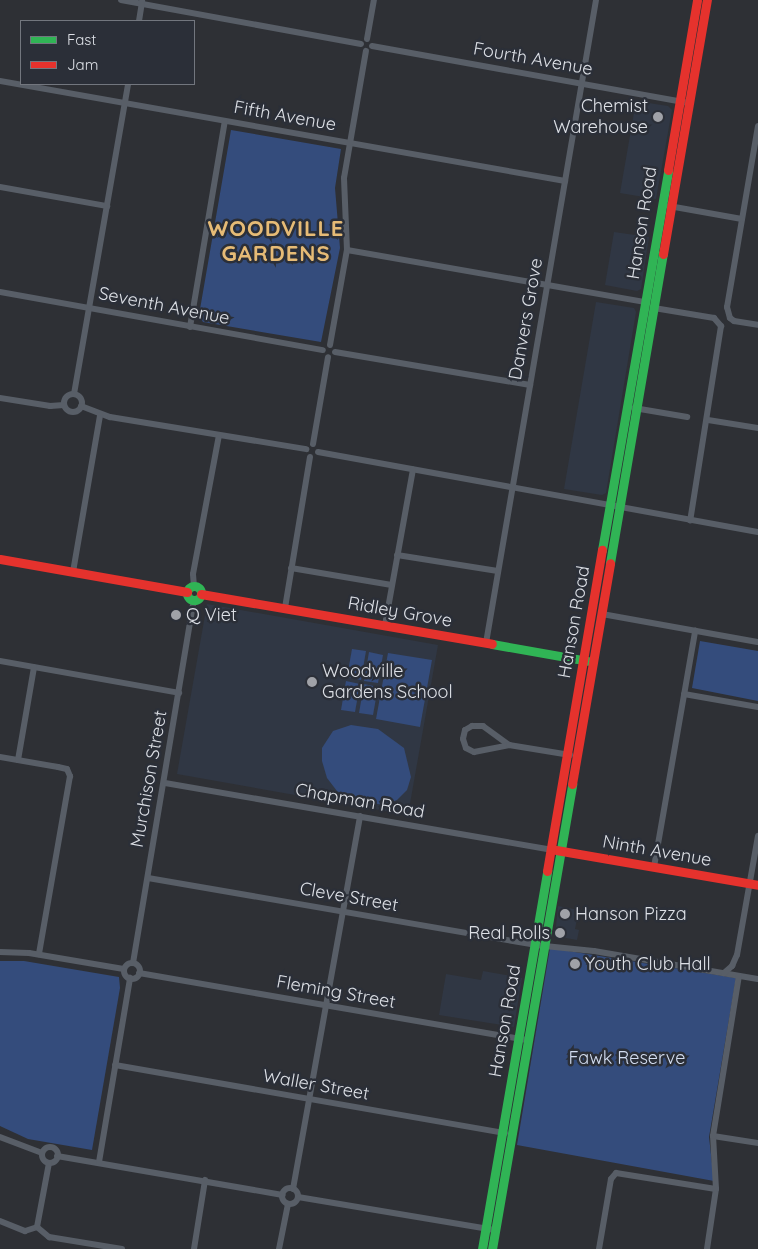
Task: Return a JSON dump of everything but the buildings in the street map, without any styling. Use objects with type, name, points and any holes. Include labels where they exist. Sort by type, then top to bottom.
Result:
[{"type":"main road","name":"Hanson Road","points":[[632,407],[654,308],[679,101],[700,0]]},
{"type":"main road","name":"Hanson Road","points":[[492,1249],[545,944],[556,850],[588,661],[593,608],[615,506],[632,407],[646,302],[689,103],[700,0]]},
{"type":"main road","points":[[646,302],[654,308]]},
{"type":"main road","name":"Hanson Road","points":[[588,661],[602,614],[615,506]]},
{"type":"main road","points":[[0,559],[190,589],[198,597]]},
{"type":"main road","points":[[190,589],[188,598],[198,597]]},
{"type":"main road","name":"Ridley Grove","points":[[198,597],[285,608],[588,661]]},
{"type":"main road","points":[[593,608],[602,614]]},
{"type":"main road","name":"Hanson Road","points":[[482,1249],[535,945],[556,850]]},
{"type":"main road","name":"Ninth Avenue","points":[[556,850],[754,884]]},
{"type":"street","points":[[121,0],[142,2],[361,44],[366,50]]},
{"type":"street","points":[[361,44],[367,39],[374,0]]},
{"type":"street","name":"Danvers Grove","points":[[486,643],[596,0]]},
{"type":"street","points":[[138,20],[142,2]]},
{"type":"street","points":[[328,357],[323,350],[330,345],[347,250],[343,185],[366,50],[372,46],[367,39]]},
{"type":"street","name":"Fourth Avenue","points":[[372,46],[689,103]]},
{"type":"street","name":"Fifth Avenue","points":[[0,81],[20,85]]},
{"type":"street","name":"Fifth Avenue","points":[[22,85],[565,180]]},
{"type":"street","points":[[74,394],[128,85]]},
{"type":"street","points":[[190,327],[225,121]]},
{"type":"street","points":[[758,126],[727,307],[730,318],[758,325]]},
{"type":"street","points":[[0,187],[108,206]]},
{"type":"street","points":[[667,206],[742,219]]},
{"type":"street","points":[[347,250],[646,302]]},
{"type":"street","name":"Seventh Avenue","points":[[0,292],[323,350]]},
{"type":"street","points":[[654,308],[714,318],[720,323],[722,335],[690,520]]},
{"type":"street","points":[[330,345],[335,352],[530,385]]},
{"type":"street","points":[[318,452],[313,444],[328,357],[335,352]]},
{"type":"street","points":[[64,405],[66,397],[74,394],[80,397],[81,406]]},
{"type":"street","points":[[0,398],[50,406],[64,405],[74,412],[81,406]]},
{"type":"street","points":[[81,406],[100,414],[219,435],[306,449],[313,444]]},
{"type":"street","points":[[632,407],[687,417]]},
{"type":"street","points":[[73,572],[100,414]]},
{"type":"street","points":[[708,420],[758,428]]},
{"type":"street","points":[[190,589],[219,435]]},
{"type":"street","points":[[285,608],[310,457],[306,449]]},
{"type":"street","points":[[310,457],[318,452],[758,532]]},
{"type":"street","points":[[384,625],[413,470]]},
{"type":"street","points":[[397,555],[498,572]]},
{"type":"street","points":[[291,568],[392,585]]},
{"type":"street","name":"Murchison Street","points":[[133,963],[198,597]]},
{"type":"street","points":[[602,614],[758,642]]},
{"type":"street","points":[[654,867],[695,631]]},
{"type":"street","points":[[0,661],[180,693]]},
{"type":"street","points":[[18,760],[34,667]]},
{"type":"street","points":[[684,694],[758,707]]},
{"type":"street","points":[[509,745],[483,726],[472,726],[465,730],[463,739],[466,748],[474,752],[509,745],[572,755]]},
{"type":"street","points":[[0,757],[67,769],[70,776],[39,954]]},
{"type":"street","name":"Chapman Road","points":[[165,782],[556,850]]},
{"type":"street","points":[[298,1197],[293,1189],[360,816]]},
{"type":"street","points":[[724,974],[732,966],[738,955],[754,884],[758,836]]},
{"type":"street","name":"Cleve Street","points":[[148,878],[535,945],[545,944],[758,979]]},
{"type":"street","points":[[0,952],[39,954],[124,969],[133,963],[138,967],[139,973],[130,978]]},
{"type":"street","points":[[99,1162],[130,978],[124,969]]},
{"type":"street","name":"Fleming Street","points":[[139,973],[528,1040]]},
{"type":"street","points":[[707,1249],[716,1189],[713,1136],[739,976]]},
{"type":"street","name":"Waller Street","points":[[114,1065],[512,1134]]},
{"type":"street","points":[[713,1136],[758,1143]]},
{"type":"street","points":[[0,1137],[42,1153],[52,1148],[57,1156]]},
{"type":"street","points":[[42,1153],[43,1159],[49,1162]]},
{"type":"street","points":[[36,1227],[49,1162],[57,1156],[205,1180],[283,1195]]},
{"type":"street","points":[[599,1249],[612,1176],[619,1172],[716,1189]]},
{"type":"street","points":[[194,1249],[205,1180]]},
{"type":"street","points":[[283,1195],[286,1190],[293,1189]]},
{"type":"street","points":[[279,1249],[288,1204],[283,1195]]},
{"type":"street","points":[[288,1204],[298,1197],[496,1230]]},
{"type":"street","points":[[0,1221],[25,1231],[36,1227]]},
{"type":"street","points":[[36,1227],[49,1237],[106,1248],[122,1249]]},
{"type":"shaded area","points":[[636,101],[668,106],[672,110],[656,199],[620,193]]},
{"type":"shaded area","points":[[614,232],[649,237],[641,289],[637,291],[605,285]]},
{"type":"shaded area","points":[[596,302],[634,308],[636,312],[606,493],[602,495],[564,489]]},
{"type":"shaded area","name":"Woodville Gardens School","points":[[207,604],[438,645],[408,815],[177,774]]},
{"type":"shaded area","points":[[558,906],[579,910],[575,929],[579,930],[577,940],[555,936]]},
{"type":"shaded area","points":[[483,971],[522,978],[514,1027],[439,1015],[446,974],[481,980]]},
{"type":"green space","points":[[231,130],[341,149],[335,188],[340,248],[321,342],[203,322],[199,315]]},
{"type":"green space","points":[[700,641],[758,651],[758,701],[692,688]]},
{"type":"green space","points":[[352,649],[366,651],[361,680],[347,677]]},
{"type":"green space","points":[[369,652],[383,655],[378,683],[364,681]]},
{"type":"green space","points":[[388,653],[432,660],[420,727],[376,719]]},
{"type":"green space","points":[[346,681],[360,684],[355,712],[341,710]]},
{"type":"green space","points":[[364,684],[378,687],[373,715],[359,713]]},
{"type":"green space","points":[[351,725],[378,729],[404,748],[411,777],[407,790],[397,800],[383,805],[351,799],[337,791],[327,778],[322,761],[322,748],[333,731]]},
{"type":"green space","name":"Fawk Reserve","points":[[550,948],[736,978],[709,1137],[714,1181],[517,1145]]},
{"type":"green space","points":[[0,961],[24,961],[119,977],[120,988],[92,1150],[28,1139],[0,1126]]},
{"type":"traffic: fast","points":[[602,550],[668,170]]},
{"type":"traffic: fast","points":[[610,563],[663,254]]},
{"type":"traffic: fast","points":[[191,586],[197,586],[201,593],[197,600],[191,600],[187,596],[187,590],[191,586]]},
{"type":"traffic: fast","points":[[492,644],[588,661]]},
{"type":"traffic: fast","points":[[492,1249],[572,784]]},
{"type":"traffic: fast","points":[[482,1249],[547,871]]},
{"type":"traffic: jam","points":[[668,170],[697,0]]},
{"type":"traffic: jam","points":[[663,254],[707,0]]},
{"type":"traffic: jam","points":[[547,871],[602,550]]},
{"type":"traffic: jam","points":[[0,559],[187,592]]},
{"type":"traffic: jam","points":[[572,784],[610,563]]},
{"type":"traffic: jam","points":[[201,594],[492,644]]},
{"type":"traffic: jam","points":[[556,850],[758,885]]},
{"type":"place","name":"Chemist Warehouse","points":[[658,117]]},
{"type":"place","name":"Q Viet","points":[[176,615]]},
{"type":"place","name":"Woodville Gardens School","points":[[312,682]]},
{"type":"place","name":"Hanson Pizza","points":[[565,914]]},
{"type":"place","name":"Real Rolls","points":[[560,933]]},
{"type":"place","name":"Youth Club Hall","points":[[575,964]]},
{"type":"district","name":"WOODVILLE GARDENS","points":[[276,240]]}]
